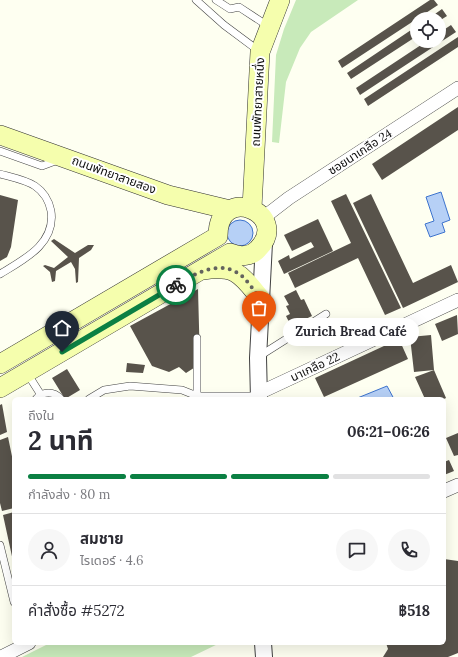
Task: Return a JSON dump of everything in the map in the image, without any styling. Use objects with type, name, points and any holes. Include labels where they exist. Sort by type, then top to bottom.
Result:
[{"type":"main road","name":"ถนนพัทยาสายหนึ่ง","points":[[264,243],[267,234],[266,224],[258,213],[256,170],[260,52],[280,0]]},
{"type":"main road","name":"ถนนพัทยาสายสอง","points":[[0,135],[168,195],[230,210]]},
{"type":"main road","points":[[210,205],[229,200],[240,195],[248,187],[256,170]]},
{"type":"main road","points":[[1,363],[218,236],[220,221],[230,210],[240,206],[258,213]]},
{"type":"main road","points":[[0,388],[230,253],[244,256],[255,252],[264,243]]},
{"type":"main road","points":[[199,271],[220,268],[230,270],[242,277],[261,299]]},
{"type":"street","name":"ซอยนาเกลือ 24","points":[[258,213],[289,198],[458,88]]},
{"type":"street","points":[[259,396],[258,358],[264,243]]},
{"type":"street","name":"นาเกลือ 22","points":[[259,396],[458,300]]},
{"type":"street","points":[[446,490],[458,485]]},
{"type":"street","points":[[1,657],[25,645]]},
{"type":"lane","points":[[196,0],[224,25],[260,52]]},
{"type":"lane","points":[[216,0],[230,9],[240,4],[270,27]]},
{"type":"lane","points":[[0,151],[42,166],[66,158]]},
{"type":"lane","points":[[0,174],[34,185],[42,192],[49,202],[52,219],[47,235],[32,254],[0,274]]},
{"type":"lane","points":[[258,358],[326,314]]},
{"type":"lane","points":[[197,397],[198,338]]},
{"type":"lane","points":[[27,372],[38,397],[54,394],[58,397]]},
{"type":"lane","points":[[92,397],[104,390],[130,386],[182,390],[197,397],[259,396]]},
{"type":"lane","points":[[0,545],[12,594]]},
{"type":"green space","points":[[296,0],[358,0],[311,32],[300,48],[286,82],[279,143],[272,142],[276,55],[284,29]]},
{"type":"green space","points":[[46,645],[216,645],[191,657],[22,657]]},
{"type":"water","points":[[441,192],[450,220],[442,223],[445,232],[430,237],[425,224],[434,221],[426,197]]},
{"type":"water","points":[[240,220],[249,224],[253,233],[249,242],[240,246],[231,242],[227,233],[231,224]]},
{"type":"water","points":[[387,386],[393,397],[360,397]]},
{"type":"building","points":[[430,0],[434,0],[438,5],[427,12],[412,12]]},
{"type":"building","points":[[410,13],[410,23],[342,68],[338,61]]},
{"type":"building","points":[[451,25],[456,32],[446,39],[446,28]]},
{"type":"building","points":[[410,31],[410,41],[351,79],[347,73]]},
{"type":"building","points":[[458,37],[458,47],[368,106],[364,99],[441,48],[446,48],[446,45]]},
{"type":"building","points":[[416,48],[432,48],[360,95],[356,88]]},
{"type":"building","points":[[458,107],[458,130],[382,180],[372,164]]},
{"type":"building","points":[[346,194],[401,308],[385,315],[358,258],[295,288],[288,273],[351,243],[331,201]]},
{"type":"building","points":[[371,194],[413,283],[451,265],[458,282],[403,308],[353,203]]},
{"type":"building","points":[[0,195],[18,200],[11,247],[7,257],[0,261]]},
{"type":"building","points":[[318,219],[333,251],[284,274],[278,261],[289,255],[290,259],[314,247],[311,242],[292,251],[284,235]]},
{"type":"building","points":[[54,239],[75,253],[88,245],[94,245],[91,250],[79,258],[78,282],[76,283],[75,269],[71,262],[56,271],[55,281],[52,282],[50,272],[43,266],[45,265],[54,268],[68,257],[51,241]]},
{"type":"building","points":[[198,289],[200,364],[186,373],[179,367],[169,372],[152,366],[130,326]]},
{"type":"building","points":[[296,290],[301,300],[304,299],[312,316],[291,326],[286,316],[290,314],[286,306],[289,305],[284,296]]},
{"type":"building","points":[[457,315],[458,334],[442,341],[435,324]]},
{"type":"building","points":[[431,335],[434,370],[414,372],[410,337]]},
{"type":"building","points":[[399,339],[408,359],[324,397],[315,378]]},
{"type":"building","points":[[127,363],[145,365],[143,373],[126,372]]},
{"type":"building","points":[[67,369],[80,390],[68,397],[64,397],[52,378]]},
{"type":"building","points":[[434,370],[446,397],[424,397],[415,377]]},
{"type":"building","points":[[2,404],[7,432],[0,435],[0,405]]},
{"type":"building","points":[[458,433],[458,455],[454,456],[446,438]]},
{"type":"building","points":[[8,437],[12,456],[12,508],[2,511],[0,503],[0,440]]},
{"type":"building","points":[[449,460],[454,471],[446,474],[446,461]]},
{"type":"building","points":[[12,513],[12,556],[3,515]]},
{"type":"building","points":[[446,559],[458,561],[458,653],[448,657],[383,657],[388,649],[387,645],[446,645]]},
{"type":"way so far","points":[[176,285],[199,271],[220,268],[230,270],[242,277],[261,299],[259,332]]},
{"type":"place","name":"Zurich Bread Café","points":[[259,332]]},
{"type":"route","points":[[62,352],[176,285]]}]
